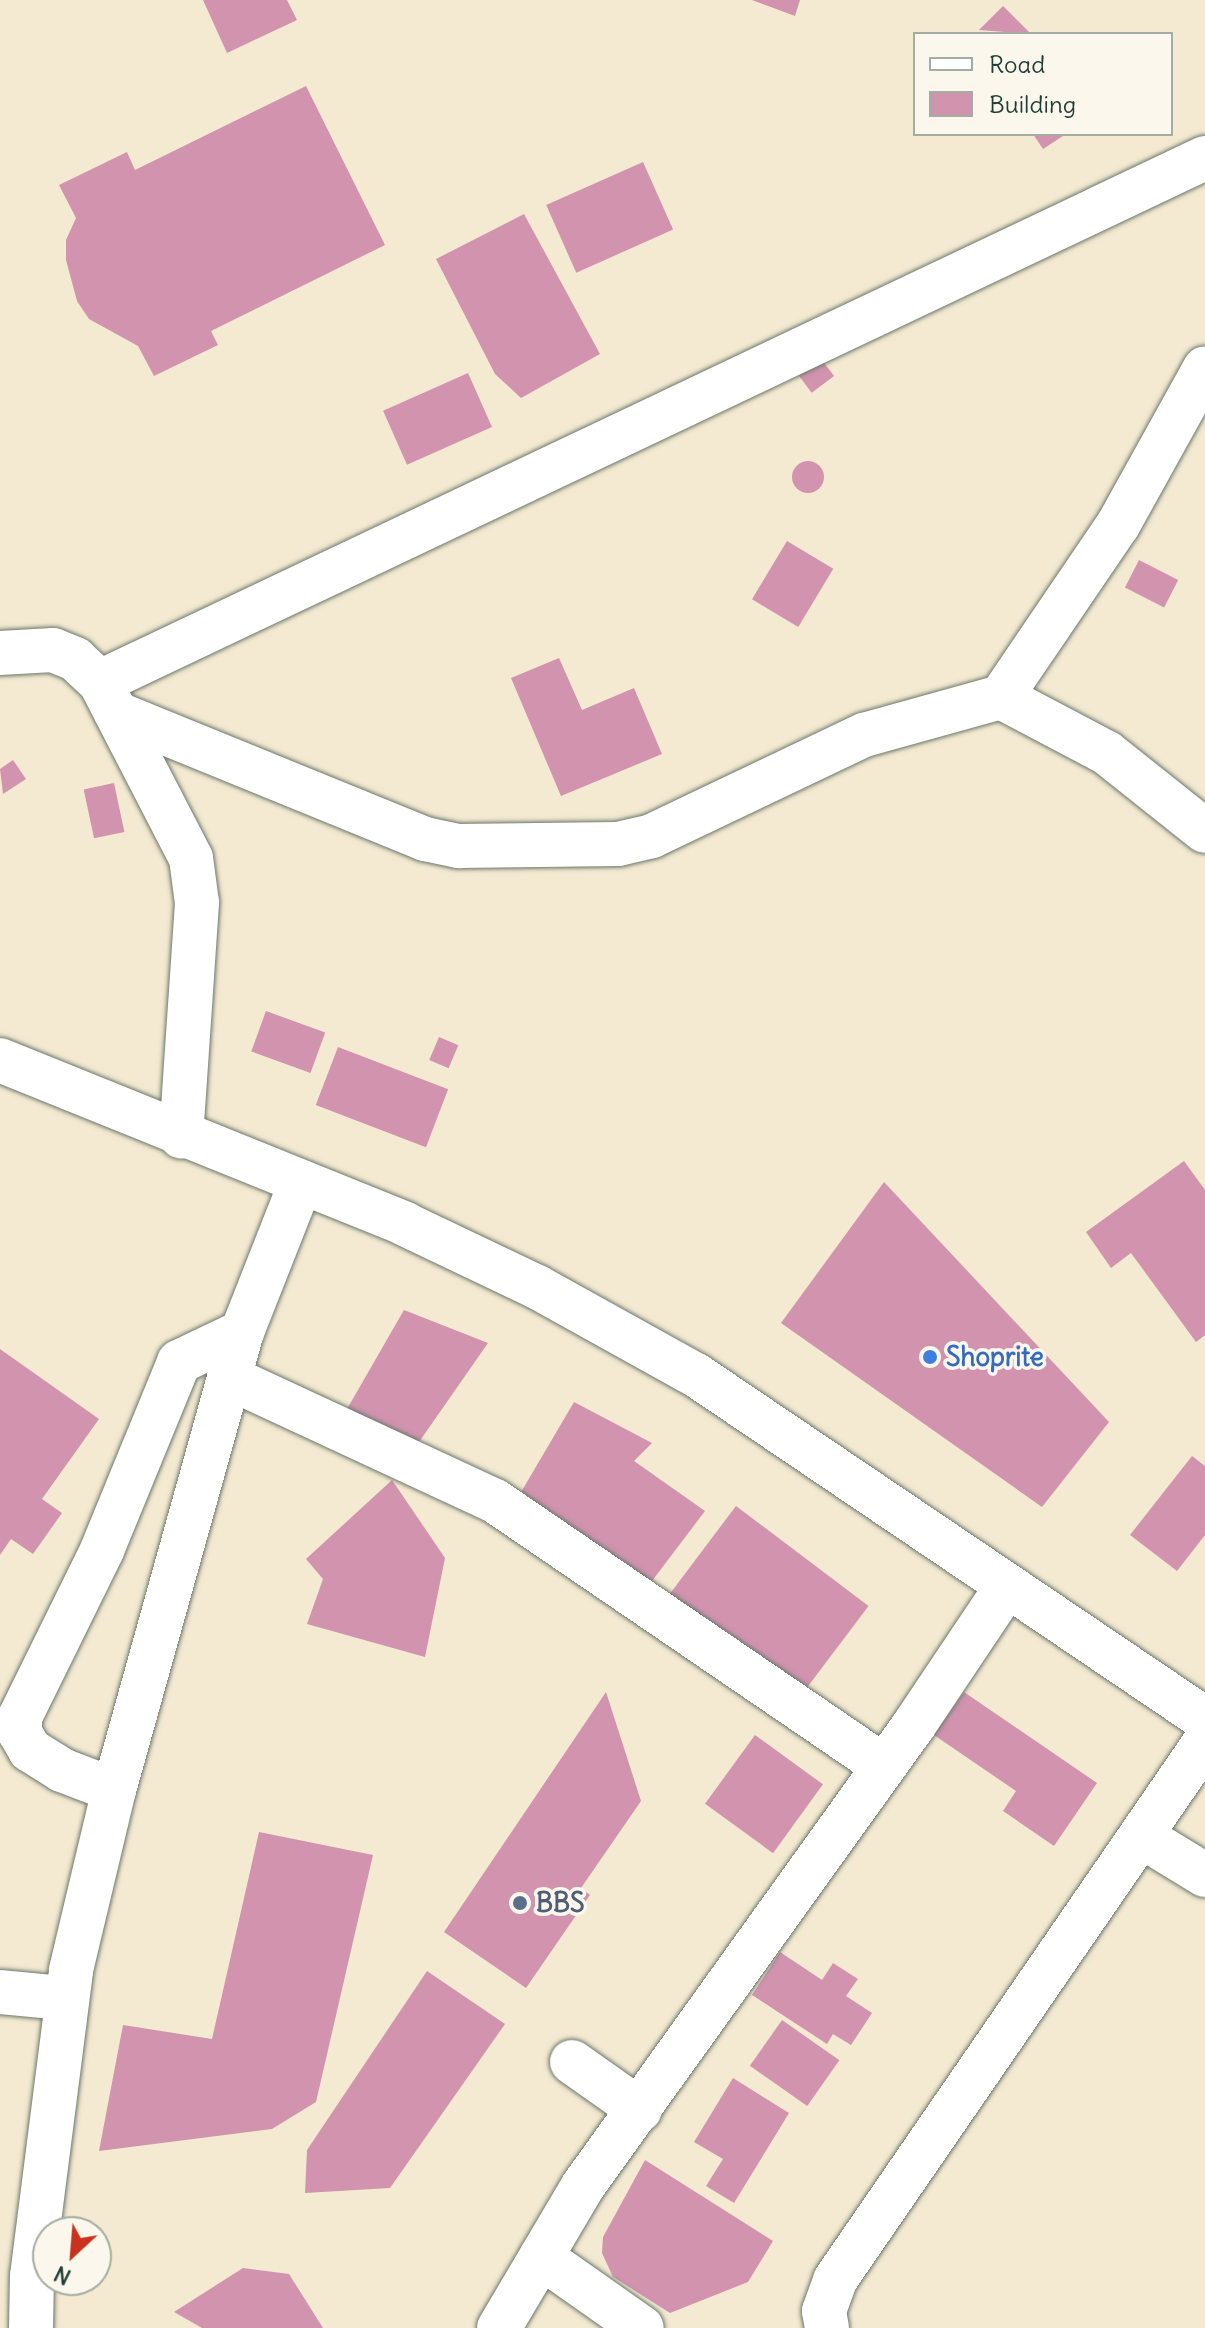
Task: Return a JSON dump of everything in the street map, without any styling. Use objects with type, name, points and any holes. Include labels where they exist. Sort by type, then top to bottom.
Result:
[{"type":"street","points":[[108,697],[1205,158]]},
{"type":"street","points":[[108,697],[425,839],[459,846],[618,844],[664,831],[864,735],[1001,697],[1118,525],[1205,368]]},
{"type":"street","points":[[0,653],[53,650],[75,659],[108,697],[197,879],[181,1136]]},
{"type":"street","points":[[1001,697],[1107,753],[1205,831]]},
{"type":"street","points":[[0,1060],[300,1185],[405,1224],[537,1287],[696,1375],[1205,1719]]},
{"type":"street","points":[[31,2328],[64,1998],[114,1790],[242,1332],[300,1185]]},
{"type":"street","points":[[114,1790],[62,1770],[30,1750],[20,1733],[20,1717],[102,1550],[179,1362],[242,1332]]},
{"type":"street","points":[[230,1378],[495,1501],[884,1766]]},
{"type":"street","points":[[499,2328],[583,2186],[884,1766],[1007,1586]]},
{"type":"street","points":[[827,2328],[824,2311],[835,2280],[1205,1742]]},
{"type":"street","points":[[1141,1836],[1205,1875]]},
{"type":"street","points":[[0,1992],[64,1998]]},
{"type":"street","points":[[572,2062],[640,2110]]},
{"type":"street","points":[[541,2257],[642,2328]]},
{"type":"building","points":[[203,0],[287,0],[297,20],[227,53]]},
{"type":"building","points":[[752,0],[800,0],[795,16]]},
{"type":"building","points":[[1003,6],[1029,32],[1005,32],[979,30]]},
{"type":"building","points":[[306,86],[385,245],[211,331],[218,345],[154,376],[138,346],[89,319],[77,301],[66,260],[66,240],[76,218],[59,185],[127,152],[135,170]]},
{"type":"building","points":[[1034,136],[1063,136],[1043,149]]},
{"type":"building","points":[[643,162],[673,230],[576,273],[546,205]]},
{"type":"building","points":[[524,214],[600,354],[521,398],[495,374],[436,259]]},
{"type":"building","points":[[816,352],[834,376],[812,393],[794,369]]},
{"type":"building","points":[[468,373],[492,427],[407,465],[383,411]]},
{"type":"building","points":[[808,461],[819,466],[824,477],[819,488],[808,493],[797,488],[792,477],[797,466]]},
{"type":"building","points":[[787,541],[833,569],[798,627],[752,599]]},
{"type":"building","points":[[1139,560],[1178,580],[1164,608],[1125,588]]},
{"type":"building","points":[[559,658],[582,710],[634,688],[662,754],[561,796],[511,678]]},
{"type":"building","points":[[13,760],[26,779],[3,794],[0,769]]},
{"type":"building","points":[[114,783],[124,832],[94,838],[84,789]]},
{"type":"building","points":[[266,1011],[325,1033],[310,1073],[251,1051]]},
{"type":"building","points":[[439,1037],[458,1045],[449,1068],[429,1060]]},
{"type":"building","points":[[338,1047],[448,1089],[426,1147],[316,1105]]},
{"type":"building","points":[[1184,1161],[1205,1190],[1205,1335],[1196,1342],[1131,1253],[1111,1268],[1086,1232]]},
{"type":"building","points":[[884,1182],[1109,1422],[1042,1507],[781,1323]]},
{"type":"building","points":[[404,1310],[488,1343],[419,1442],[347,1409]]},
{"type":"building","points":[[0,1349],[99,1419],[42,1499],[62,1513],[33,1554],[11,1539],[0,1555]]},
{"type":"building","points":[[574,1402],[652,1443],[634,1461],[705,1511],[652,1581],[517,1499]]},
{"type":"building","points":[[1192,1456],[1205,1466],[1205,1535],[1177,1571],[1130,1535]]},
{"type":"building","points":[[392,1480],[445,1558],[425,1657],[307,1624],[323,1579],[306,1559]]},
{"type":"building","points":[[736,1506],[869,1606],[801,1695],[669,1595]]},
{"type":"building","points":[[606,1692],[641,1801],[581,1888],[590,1895],[526,1988],[444,1932]]},
{"type":"building","points":[[964,1692],[1097,1783],[1054,1846],[1003,1811],[1016,1791],[934,1735]]},
{"type":"building","points":[[755,1735],[823,1784],[773,1853],[705,1804]]},
{"type":"building","points":[[259,1832],[373,1855],[316,2102],[272,2129],[99,2151],[123,2025],[212,2039]]},
{"type":"building","points":[[780,1952],[822,1980],[833,1963],[858,1979],[846,1996],[872,2013],[851,2045],[833,2034],[827,2044],[752,1995]]},
{"type":"building","points":[[427,1971],[505,2024],[390,2188],[305,2193],[307,2150]]},
{"type":"building","points":[[782,2020],[839,2060],[807,2106],[750,2066]]},
{"type":"building","points":[[733,2078],[789,2113],[734,2203],[706,2186],[723,2159],[694,2142]]},
{"type":"building","points":[[645,2160],[773,2241],[748,2282],[670,2313],[613,2277],[602,2253],[603,2237]]},
{"type":"building","points":[[243,2268],[289,2274],[323,2328],[202,2328],[174,2312]]},
{"type":"place","name":"Shoprite","points":[[930,1357]]},
{"type":"place","name":"BBS","points":[[520,1903]]}]
